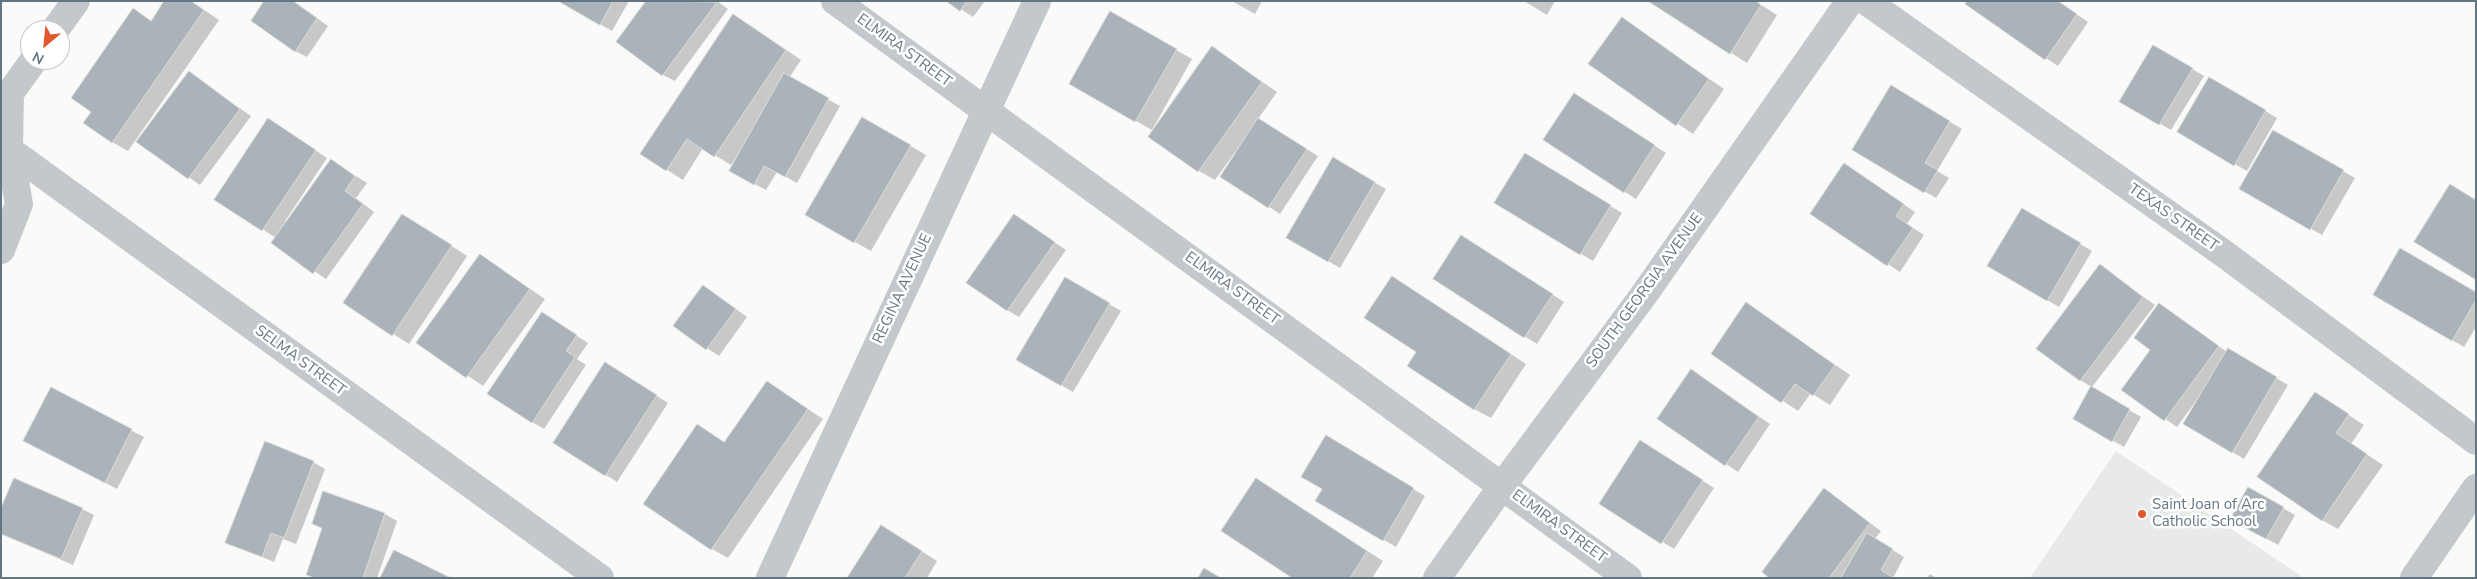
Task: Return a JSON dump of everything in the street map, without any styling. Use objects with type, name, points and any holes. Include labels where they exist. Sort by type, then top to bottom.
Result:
[{"type":"street","points":[[63,20],[76,1]]},
{"type":"street","name":"ELMIRA STREET","points":[[834,1],[1628,578]]},
{"type":"street","name":"REGINA AVENUE","points":[[770,578],[1037,1]]},
{"type":"street","name":"SOUTH GEORGIA AVENUE","points":[[1437,578],[1502,486],[1643,296],[1850,1]]},
{"type":"street","name":"TEXAS STREET","points":[[1866,1],[2223,253],[2476,441]]},
{"type":"street","points":[[1,250],[19,204],[5,146],[10,93],[27,70]]},
{"type":"street","name":"SELMA STREET","points":[[5,146],[600,578]]},
{"type":"street","points":[[2414,578],[2476,488]]},
{"type":"shaded area","name":"Saint Joan of Arc Catholic School","points":[[2116,451],[2304,578],[2030,578]]},
{"type":"building","points":[[164,1],[191,1],[204,10],[112,143],[83,123],[91,112],[71,98],[133,8],[151,21]]},
{"type":"building","points":[[264,1],[293,1],[317,18],[295,52],[251,21]]},
{"type":"building","points":[[558,1],[613,1],[600,25]]},
{"type":"building","points":[[646,1],[717,2],[662,76],[616,42]]},
{"type":"building","points":[[946,1],[967,1],[960,11]]},
{"type":"building","points":[[1648,1],[1756,1],[1761,5],[1730,54]]},
{"type":"building","points":[[1967,1],[2058,1],[2077,14],[2045,60],[1965,4]]},
{"type":"building","points":[[1110,11],[1177,49],[1135,122],[1069,84]]},
{"type":"building","points":[[733,14],[786,50],[714,157],[687,139],[666,171],[640,154]]},
{"type":"building","points":[[1622,17],[1709,79],[1676,126],[1588,64]]},
{"type":"building","points":[[2153,45],[2193,68],[2159,125],[2119,102]]},
{"type":"building","points":[[1212,46],[1262,82],[1198,172],[1148,137]]},
{"type":"building","points":[[189,71],[240,109],[188,179],[136,142]]},
{"type":"building","points":[[784,73],[829,98],[785,177],[764,166],[754,185],[729,171]]},
{"type":"building","points":[[2209,77],[2266,110],[2234,166],[2177,132]]},
{"type":"building","points":[[1891,85],[1950,121],[1925,163],[1938,170],[1924,193],[1852,150]]},
{"type":"building","points":[[1574,93],[1655,145],[1624,193],[1543,140]]},
{"type":"building","points":[[862,117],[911,145],[854,243],[805,215]]},
{"type":"building","points":[[268,118],[316,150],[262,231],[214,200]]},
{"type":"building","points":[[1258,118],[1307,149],[1268,208],[1220,177]]},
{"type":"building","points":[[2273,130],[2344,170],[2310,230],[2239,189]]},
{"type":"building","points":[[1525,153],[1611,205],[1580,255],[1494,203]]},
{"type":"building","points":[[1333,157],[1375,182],[1328,262],[1286,238]]},
{"type":"building","points":[[331,159],[355,176],[345,191],[363,204],[313,274],[271,243]]},
{"type":"building","points":[[1844,163],[1904,204],[1896,216],[1913,228],[1887,266],[1810,214]]},
{"type":"building","points":[[2450,184],[2476,200],[2476,280],[2414,242]]},
{"type":"building","points":[[2022,208],[2081,243],[2047,301],[1987,266]]},
{"type":"building","points":[[402,214],[452,245],[392,336],[343,303]]},
{"type":"building","points":[[1014,214],[1055,242],[1007,311],[966,283]]},
{"type":"building","points":[[1461,235],[1553,294],[1524,338],[1433,279]]},
{"type":"building","points":[[2400,248],[2476,292],[2476,300],[2452,341],[2373,295]]},
{"type":"building","points":[[480,254],[530,289],[466,378],[416,343]]},
{"type":"building","points":[[2100,264],[2143,297],[2080,381],[2036,349]]},
{"type":"building","points":[[1392,276],[1511,354],[1474,410],[1407,366],[1416,352],[1364,318]]},
{"type":"building","points":[[1065,277],[1110,303],[1061,386],[1016,360]]},
{"type":"building","points":[[703,285],[736,309],[706,350],[673,326]]},
{"type":"building","points":[[1746,302],[1835,365],[1813,396],[1795,384],[1781,403],[1711,354]]},
{"type":"building","points":[[2159,303],[2219,346],[2164,421],[2121,390],[2150,350],[2134,338]]},
{"type":"building","points":[[542,312],[577,335],[566,351],[575,357],[532,423],[487,394]]},
{"type":"building","points":[[2228,348],[2277,377],[2232,453],[2183,424]]},
{"type":"building","points":[[605,362],[657,395],[605,476],[553,443]]},
{"type":"building","points":[[1691,369],[1759,417],[1725,466],[1657,419]]},
{"type":"building","points":[[767,381],[808,409],[711,550],[643,504],[697,424],[724,442]]},
{"type":"building","points":[[2091,386],[2130,409],[2112,442],[2073,419]]},
{"type":"building","points":[[51,387],[132,429],[105,483],[23,441]]},
{"type":"building","points":[[2315,392],[2349,414],[2336,433],[2367,454],[2322,521],[2257,477]]},
{"type":"building","points":[[1326,435],[1414,488],[1383,541],[1315,501],[1322,489],[1301,477]]},
{"type":"building","points":[[1640,440],[1703,480],[1661,544],[1599,504]]},
{"type":"building","points":[[265,441],[314,461],[284,538],[271,533],[262,557],[225,543]]},
{"type":"building","points":[[14,478],[83,508],[61,559],[1,534],[1,508]]},
{"type":"building","points":[[1256,478],[1367,551],[1350,578],[1292,578],[1221,531]]},
{"type":"building","points":[[2248,487],[2284,507],[2266,539],[2230,520]]},
{"type":"building","points":[[1824,488],[1870,523],[1829,578],[1769,578],[1762,572]]},
{"type":"building","points":[[323,491],[385,513],[363,578],[315,578],[306,575],[322,528],[312,524]]},
{"type":"building","points":[[881,525],[922,551],[905,578],[847,578]]},
{"type":"building","points":[[1867,533],[1893,549],[1881,570],[1894,578],[1841,578]]},
{"type":"building","points":[[394,550],[451,578],[380,578]]},
{"type":"building","points":[[1204,568],[1221,578],[1198,578]]},
{"type":"place","name":"Saint Joan of Arc Catholic School","points":[[2142,514]]}]
